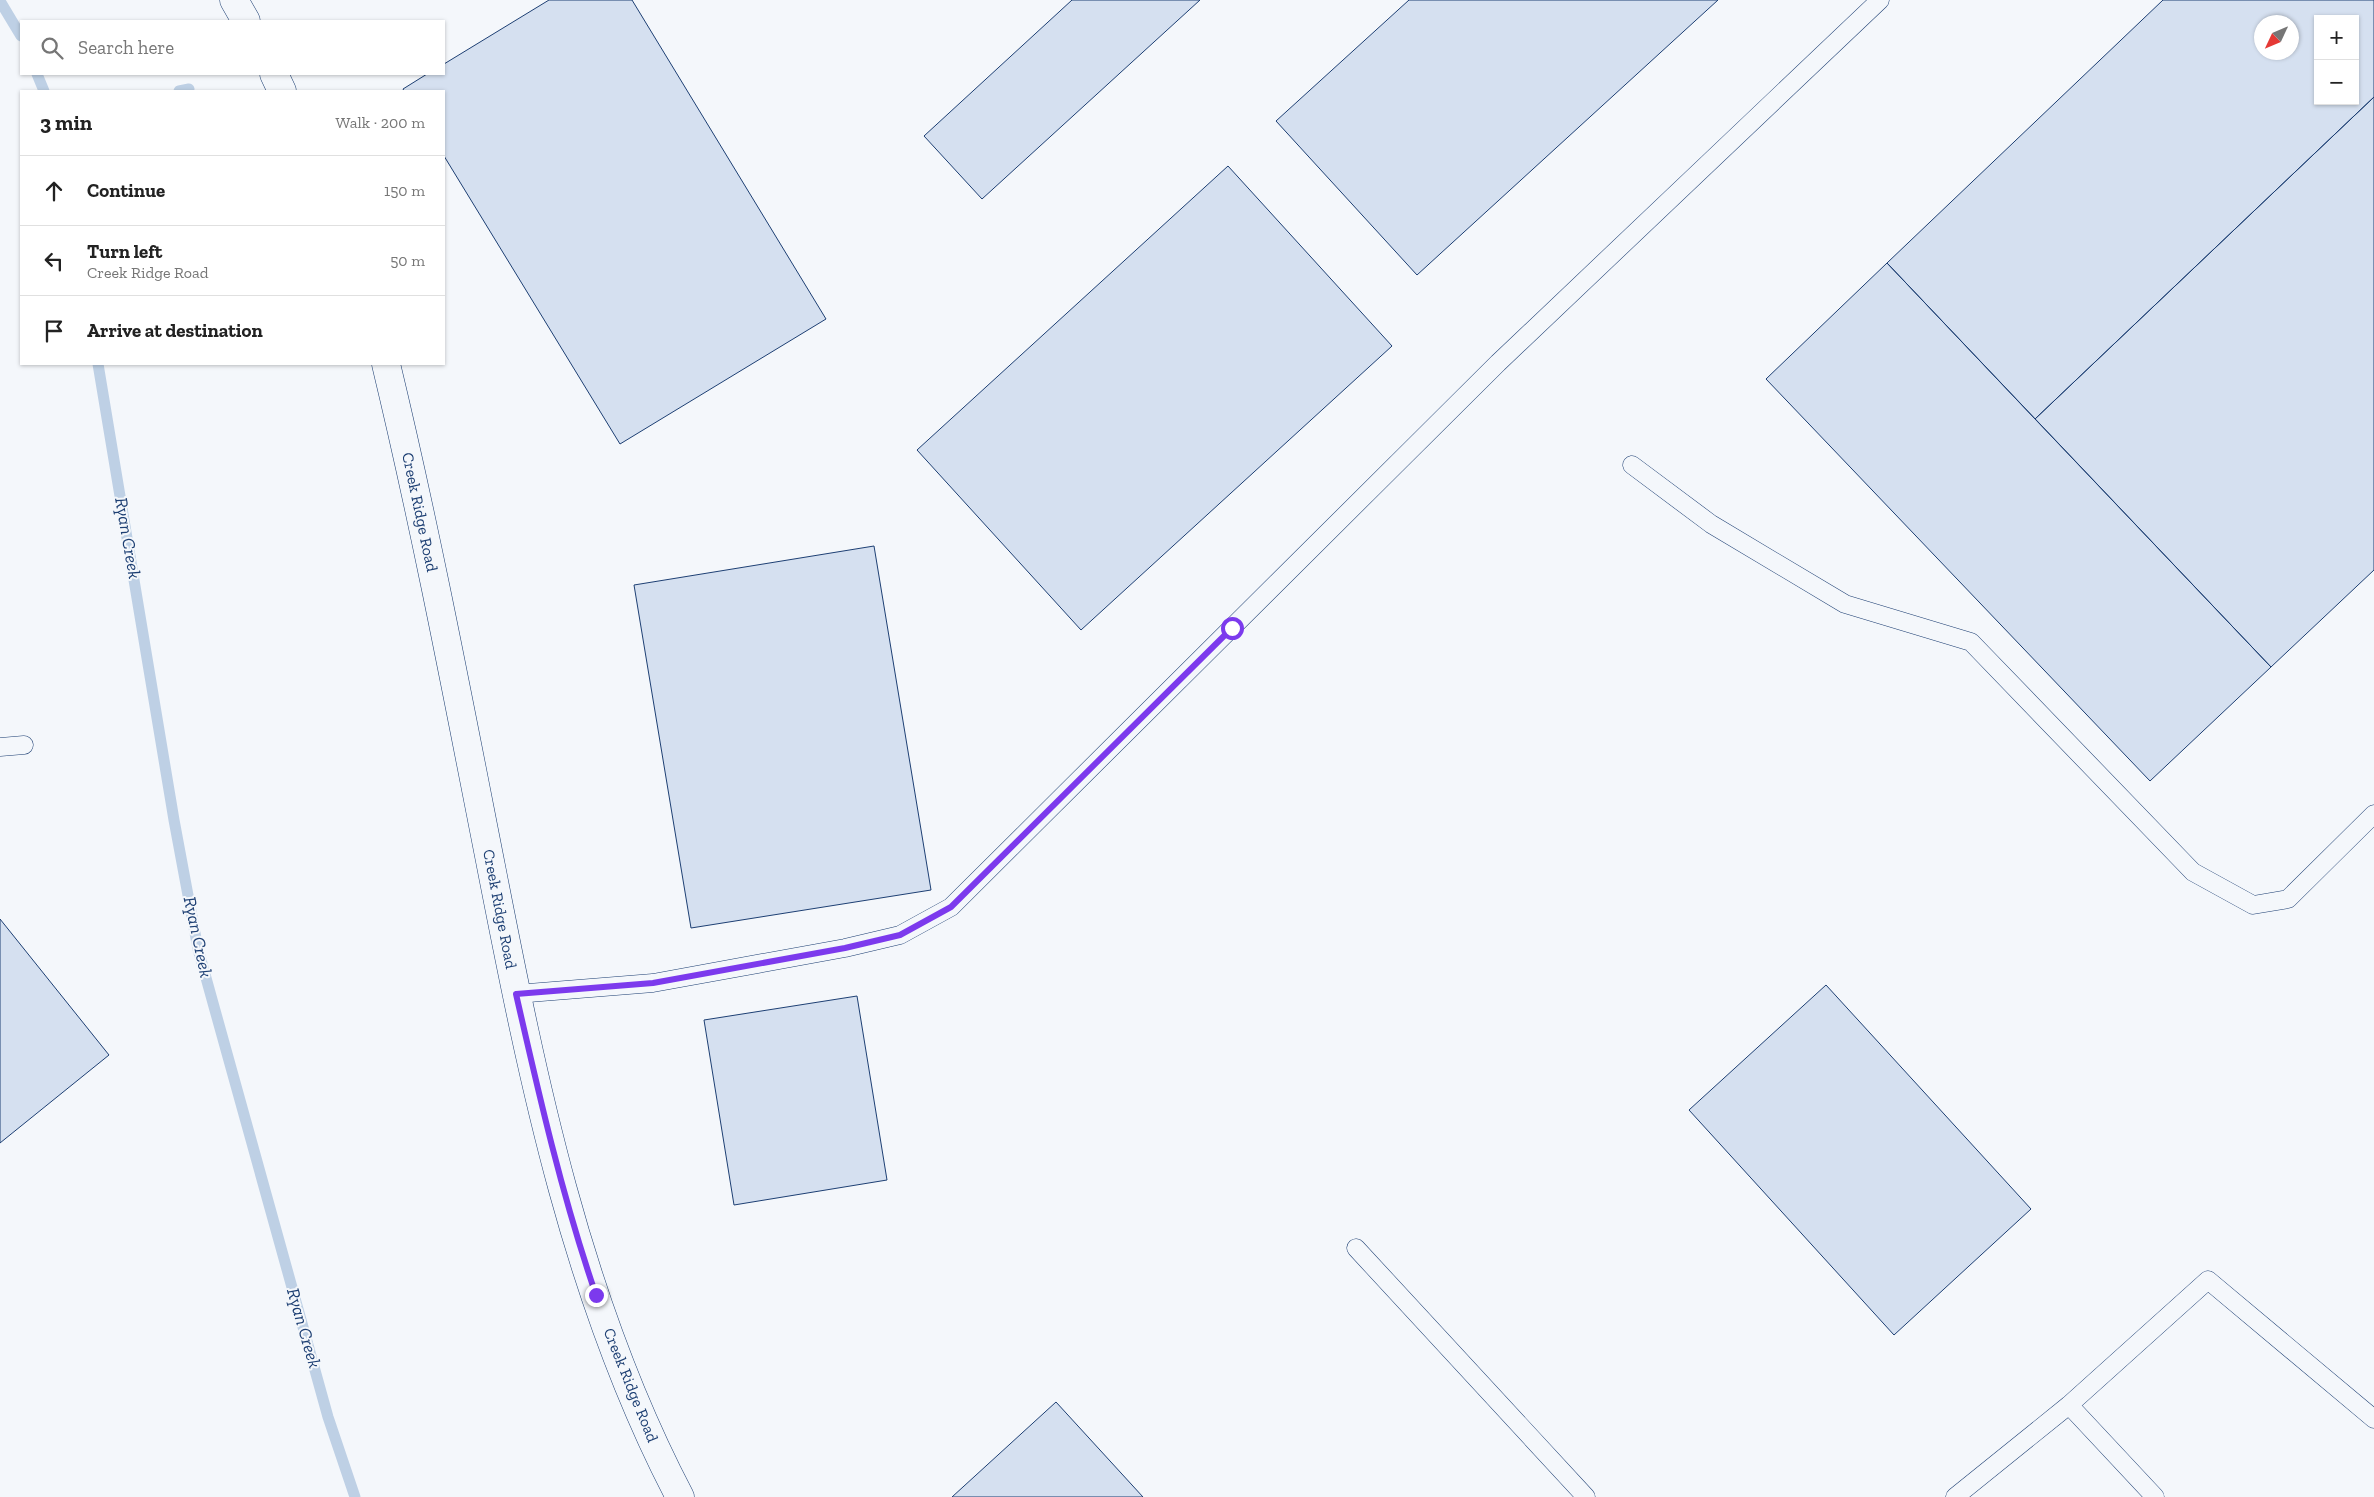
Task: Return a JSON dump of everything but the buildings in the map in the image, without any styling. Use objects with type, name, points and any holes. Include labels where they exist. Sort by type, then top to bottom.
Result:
[{"type":"main road","points":[[234,0],[245,20]]},
{"type":"main road","points":[[274,75],[282,90]]},
{"type":"main road","name":"Creek Ridge Road","points":[[386,365],[431,562],[516,994],[552,1149],[578,1240],[638,1409],[680,1497]]},
{"type":"lane","points":[[516,994],[653,983],[845,948],[900,935],[951,907],[1498,363],[1880,0]]},
{"type":"lane","points":[[1632,465],[1712,524],[1846,604],[1971,642],[2193,872],[2253,905],[2288,899],[2374,814]]},
{"type":"lane","points":[[0,747],[24,746]]},
{"type":"lane","points":[[1356,1248],[1586,1497]]},
{"type":"lane","points":[[1955,1497],[2069,1405],[2208,1280],[2374,1419]]},
{"type":"lane","points":[[2069,1405],[2155,1497]]},
{"type":"waterway","name":"Ryan Creek","points":[[0,1],[20,34]]},
{"type":"waterway","name":"Ryan Creek","points":[[37,75],[44,90]]},
{"type":"waterway","points":[[184,90],[189,89]]},
{"type":"waterway","name":"Ryan Creek","points":[[98,365],[174,820],[198,949],[328,1417],[355,1497]]},
{"type":"route","points":[[596,1295],[552,1149],[516,994],[653,983],[845,948],[900,935],[924,924],[951,907],[1232,628]]}]
